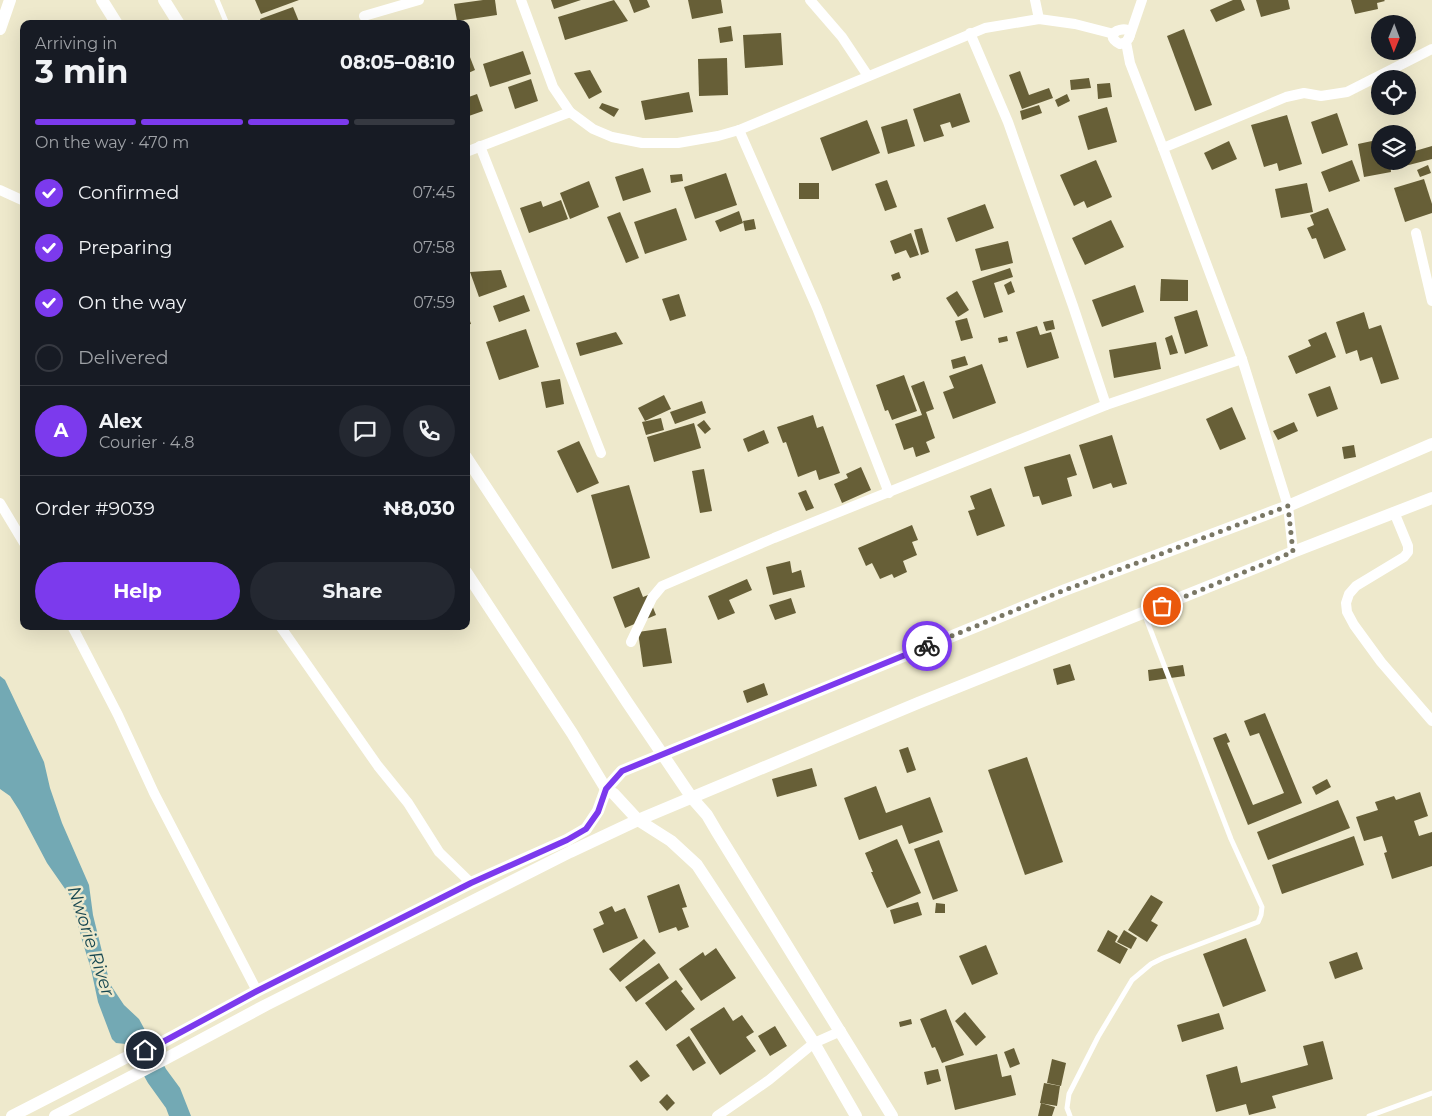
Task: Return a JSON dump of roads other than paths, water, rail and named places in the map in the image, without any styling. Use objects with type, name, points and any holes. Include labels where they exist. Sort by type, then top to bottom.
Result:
[{"type":"street","points":[[0,29],[10,0]]},
{"type":"street","points":[[102,0],[114,20]]},
{"type":"street","points":[[164,0],[176,20]]},
{"type":"street","points":[[364,16],[419,0]]},
{"type":"street","points":[[521,0],[553,87],[570,112],[612,137],[642,143],[678,143],[739,130],[985,28],[1039,19],[1118,31]]},
{"type":"street","points":[[810,0],[842,37],[868,76]]},
{"type":"street","points":[[1035,0],[1039,19]]},
{"type":"street","points":[[1125,42],[1114,38],[1141,2]]},
{"type":"street","points":[[1141,2],[1125,42],[1130,63],[1164,148],[1242,359],[1288,506],[1293,552]]},
{"type":"street","points":[[970,33],[1008,122],[1106,405]]},
{"type":"street","points":[[1164,148],[1286,97],[1304,93],[1321,96],[1347,92],[1432,49]]},
{"type":"street","points":[[470,150],[570,112]]},
{"type":"street","points":[[739,130],[817,308],[889,493]]},
{"type":"street","points":[[480,146],[601,453]]},
{"type":"street","points":[[0,190],[20,199]]},
{"type":"street","points":[[1416,233],[1432,301]]},
{"type":"street","points":[[631,642],[652,598],[662,586],[983,453],[1106,405],[1242,359]]},
{"type":"street","points":[[12,1116],[131,1055],[159,1044],[257,991],[471,883],[567,840],[586,829],[598,812],[606,789],[622,771],[1065,590],[1288,506],[1432,444]]},
{"type":"street","points":[[470,463],[662,754],[692,798],[707,816],[892,1116]]},
{"type":"street","points":[[55,1116],[274,1000],[638,820],[901,710],[1432,498]]},
{"type":"street","points":[[0,503],[20,536]]},
{"type":"street","points":[[1394,512],[1408,546],[1408,552],[1404,557],[1356,586],[1349,594],[1346,603],[1347,612],[1354,625],[1381,662],[1432,721]]},
{"type":"street","points":[[470,578],[572,733],[606,789],[614,794],[638,820],[671,841],[697,865],[814,1042],[856,1116]]},
{"type":"street","points":[[74,630],[118,715],[154,793],[257,991]]},
{"type":"street","points":[[283,630],[378,766],[408,803],[439,852],[471,883]]},
{"type":"street","points":[[717,1116],[769,1080],[814,1042],[841,1031]]},
{"type":"lane","points":[[217,0],[225,20]]},
{"type":"lane","points":[[1070,1116],[1067,1108],[1069,1094],[1098,1037],[1132,980],[1151,964],[1163,958],[1258,922],[1262,915],[1262,907],[1231,838],[1144,613]]},
{"type":"lane","points":[[1368,1116],[1432,1093]]},
{"type":"water","name":"Nworie River","points":[[0,676],[5,680],[44,762],[50,788],[62,823],[89,885],[93,915],[110,984],[124,1005],[139,1019],[166,1069],[180,1088],[191,1116],[169,1116],[166,1108],[148,1083],[126,1044],[116,1043],[112,1039],[98,1002],[91,969],[70,896],[47,863],[10,796],[0,789]]}]
